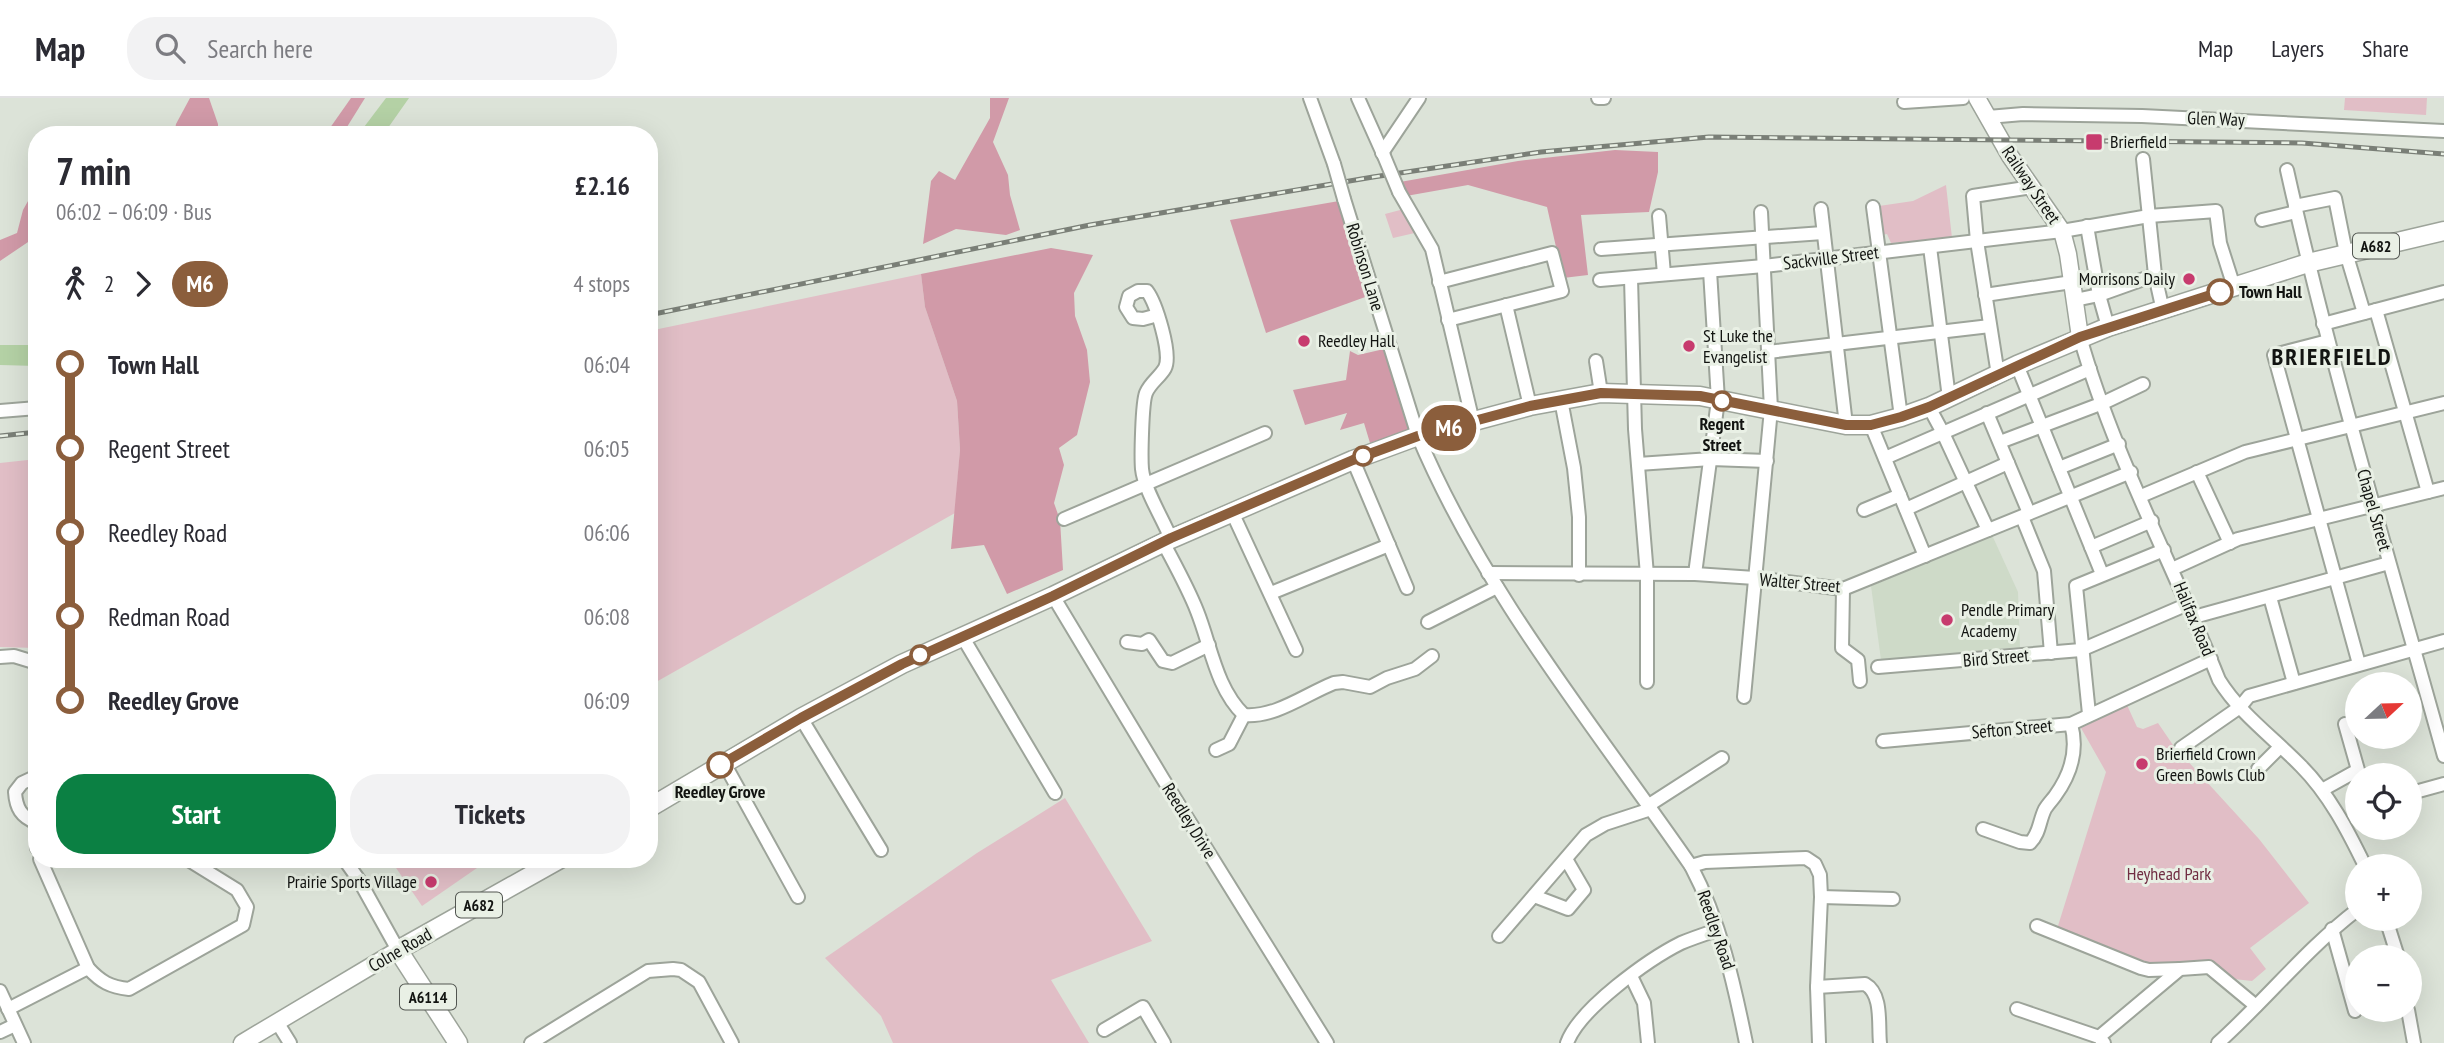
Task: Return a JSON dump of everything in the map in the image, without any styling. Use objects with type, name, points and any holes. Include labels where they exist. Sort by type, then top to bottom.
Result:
[{"type":"highway","name":"A682","points":[[658,803],[801,718],[902,664],[1053,596],[1167,540],[1353,460],[1418,436],[1530,406],[1601,393],[1700,396],[1846,425],[1871,425],[1929,407],[2017,365],[2108,327],[2308,263],[2444,231]]},
{"type":"highway","name":"Colne Road","points":[[398,950],[544,868]]},
{"type":"highway","name":"A6114","points":[[398,950],[458,1043]]},
{"type":"main road","name":"Railway Street","points":[[1978,98],[2062,231],[2080,337]]},
{"type":"main road","name":"Colne Road","points":[[242,1043],[398,950]]},
{"type":"street","name":"Robinson Lane","points":[[1310,98],[1335,164],[1418,436]]},
{"type":"street","points":[[1358,98],[1399,192],[1427,239],[1473,422]]},
{"type":"street","points":[[1383,155],[1419,98]]},
{"type":"street","points":[[1598,98],[1604,98]]},
{"type":"street","points":[[1904,102],[1963,98]]},
{"type":"street","name":"Glen Way","points":[[1988,117],[2023,114],[2142,116],[2444,131]]},
{"type":"street","points":[[2143,159],[2155,275],[2163,311]]},
{"type":"street","name":"Chapel Street","points":[[2287,170],[2350,426],[2413,649],[2440,726],[2444,756]]},
{"type":"street","points":[[1998,375],[1977,241],[1973,196],[2032,187]]},
{"type":"street","points":[[2262,220],[2335,198],[2346,253],[2370,311],[2405,413],[2428,492]]},
{"type":"street","points":[[1873,207],[1901,417]]},
{"type":"street","points":[[1821,209],[1846,425]]},
{"type":"street","name":"Sackville Street","points":[[1600,280],[1764,266],[2062,231],[2149,216],[2216,211],[2220,243],[2234,287]]},
{"type":"street","points":[[1744,697],[1771,409],[1761,212]]},
{"type":"street","points":[[1659,216],[1664,274]]},
{"type":"street","points":[[2087,226],[2099,295],[2108,327]]},
{"type":"street","points":[[1601,249],[1823,233]]},
{"type":"street","points":[[1930,247],[1949,398]]},
{"type":"street","points":[[1439,282],[1552,253],[1562,291],[1448,320]]},
{"type":"street","points":[[1695,574],[1718,400],[1710,271]]},
{"type":"street","points":[[2075,300],[2099,295],[2155,275]]},
{"type":"street","points":[[1631,278],[1634,393],[1647,575],[1647,682]]},
{"type":"street","points":[[1986,295],[2072,282]]},
{"type":"street","points":[[2323,324],[2444,292]]},
{"type":"street","points":[[1506,305],[1530,406]]},
{"type":"street","points":[[1158,315],[1167,366],[1144,396],[1142,470],[1167,540],[1197,609],[1216,670],[1235,706],[1244,715],[1257,716],[1334,683],[1370,687],[1378,685],[1388,678],[1415,669],[1432,656]]},
{"type":"street","points":[[1768,352],[1990,326]]},
{"type":"street","name":"Halifax Road","points":[[2080,337],[2119,444],[2226,690],[2280,747],[2302,766],[2322,790],[2359,854]]},
{"type":"street","points":[[2328,341],[2274,355],[2359,663]]},
{"type":"street","points":[[1596,361],[1601,393]]},
{"type":"street","points":[[2017,365],[2102,574]]},
{"type":"street","points":[[1885,458],[2090,369]]},
{"type":"street","points":[[2000,442],[2143,384]]},
{"type":"street","points":[[1561,400],[1574,468],[1579,517],[1579,575]]},
{"type":"street","points":[[2141,496],[2245,452],[2444,402]]},
{"type":"street","points":[[1929,407],[1988,530]]},
{"type":"street","points":[[0,411],[28,409]]},
{"type":"street","points":[[1987,413],[2008,463],[2044,571],[2051,653]]},
{"type":"street","points":[[1871,425],[1925,555]]},
{"type":"street","points":[[1064,519],[1265,433]]},
{"type":"street","name":"Reedley Road","points":[[1418,436],[1432,469],[1488,573],[1544,659],[1691,866],[1705,894],[1735,987],[1746,1043]]},
{"type":"street","points":[[2059,468],[2119,444]]},
{"type":"street","points":[[1638,464],[1711,459],[1767,461]]},
{"type":"street","points":[[1353,460],[1407,588]]},
{"type":"street","points":[[1906,509],[2008,463]]},
{"type":"street","name":"Walter Street","points":[[1488,573],[1695,574],[1843,589],[2131,472]]},
{"type":"street","points":[[2197,472],[2230,543]]},
{"type":"street","points":[[2172,569],[2230,543],[2444,488]]},
{"type":"street","points":[[1864,510],[1900,495]]},
{"type":"street","points":[[1232,512],[1296,650]]},
{"type":"street","points":[[2091,547],[2152,521]]},
{"type":"street","points":[[1271,593],[1389,545]]},
{"type":"street","points":[[2089,714],[2076,586],[2164,550]]},
{"type":"street","points":[[2194,618],[2389,564]]},
{"type":"street","points":[[1428,622],[1497,587]]},
{"type":"street","points":[[1843,589],[1842,648],[1858,660],[1860,681]]},
{"type":"street","name":"Reedley Drive","points":[[1053,596],[1327,1043]]},
{"type":"street","points":[[2270,597],[2294,683]]},
{"type":"street","name":"Bird Street","points":[[1878,667],[2081,650],[2188,604]]},
{"type":"street","points":[[962,636],[1055,793]]},
{"type":"street","points":[[1127,642],[1142,643],[1149,640],[1163,661],[1172,663],[1209,645]]},
{"type":"street","points":[[2181,748],[2240,706],[2249,696],[2444,641]]},
{"type":"street","points":[[0,657],[14,656],[28,660]]},
{"type":"street","name":"Sefton Street","points":[[1883,741],[2071,724],[2211,659]]},
{"type":"street","points":[[1216,750],[1229,744],[1244,715]]},
{"type":"street","points":[[801,718],[881,850]]},
{"type":"street","points":[[1983,829],[2020,842],[2030,843],[2037,837],[2046,807],[2063,783],[2073,758],[2076,741],[2071,724]]},
{"type":"street","points":[[2258,769],[2280,747]]},
{"type":"street","points":[[2322,790],[2358,770],[2353,749]]},
{"type":"street","points":[[1499,936],[1586,835],[1650,807],[1723,758]]},
{"type":"street","points":[[724,763],[798,897]]},
{"type":"street","points":[[28,780],[15,792],[20,813],[28,819]]},
{"type":"street","points":[[2422,790],[2444,784]]},
{"type":"street","points":[[1691,866],[1704,862],[1806,858],[1815,864],[1820,875],[1821,897],[1817,987],[1819,1043]]},
{"type":"street","points":[[1534,896],[1568,909],[1584,890],[1566,859]]},
{"type":"street","points":[[44,868],[88,968],[103,983],[129,989],[243,925],[247,907],[237,890],[202,868]]},
{"type":"street","points":[[350,868],[398,950]]},
{"type":"street","points":[[1821,897],[1893,899]]},
{"type":"street","points":[[2218,1043],[2345,919]]},
{"type":"street","points":[[2037,926],[2149,970],[2210,967],[2256,1006]]},
{"type":"street","points":[[2332,929],[2345,975]]},
{"type":"street","points":[[1567,1043],[1577,1024],[1613,988],[1679,944],[1717,930]]},
{"type":"street","points":[[8,1009],[88,968]]},
{"type":"street","points":[[531,1043],[648,971],[673,969],[681,970],[699,982],[732,1043]]},
{"type":"street","points":[[2017,1009],[2102,1040],[2180,969]]},
{"type":"street","points":[[1631,976],[1644,1003],[1648,1043]]},
{"type":"street","points":[[1817,987],[1865,984],[1871,987],[1876,994],[1880,1043]]},
{"type":"street","points":[[0,991],[24,1043]]},
{"type":"street","points":[[1104,1030],[1143,1007],[1164,1043]]},
{"type":"street","points":[[277,1022],[290,1043]]},
{"type":"street","points":[[2410,1022],[2414,1043]]},
{"type":"street","points":[[0,1032],[15,1025]]},
{"type":"shaded area","points":[[190,98],[209,98],[218,126],[176,126]]},
{"type":"shaded area","points":[[351,98],[365,98],[348,126],[331,126]]},
{"type":"shaded area","points":[[386,98],[409,98],[389,126],[365,126]]},
{"type":"shaded area","points":[[990,98],[1009,98],[993,142],[1008,175],[1010,195],[1020,230],[1006,235],[956,229],[923,244],[931,181],[939,171],[955,180],[990,118]]},
{"type":"shaded area","points":[[1615,150],[1658,152],[1658,172],[1649,212],[1581,215],[1588,275],[1563,278],[1547,207],[1468,185],[1406,196],[1400,182],[1518,161]]},
{"type":"shaded area","points":[[28,201],[28,242],[0,261],[0,240],[17,233]]},
{"type":"shaded area","points":[[1339,201],[1368,296],[1266,333],[1230,220]]},
{"type":"shaded area","points":[[1051,248],[1093,255],[1074,293],[1075,316],[1087,350],[1090,382],[1077,435],[1059,448],[1064,465],[1054,503],[1060,520],[1063,570],[1007,594],[984,545],[951,549],[960,450],[957,401],[925,307],[921,274]]},
{"type":"shaded area","points":[[0,345],[28,345],[28,366],[0,365]]},
{"type":"shaded area","points":[[1384,349],[1410,430],[1370,443],[1364,423],[1340,430],[1347,413],[1305,425],[1293,390],[1346,380],[1350,351],[1358,355]]},
{"type":"shaded area","name":"Pendle Primary Academy","points":[[1992,535],[2018,592],[2020,647],[1881,660],[1871,586]]},
{"type":"green space","points":[[2345,98],[2427,98],[2426,115],[2344,110]]},
{"type":"green space","points":[[1946,185],[1952,238],[1891,243],[1887,234],[1882,235],[1879,206],[1913,201]]},
{"type":"green space","points":[[1404,209],[1419,232],[1393,238],[1385,214]]},
{"type":"green space","points":[[921,274],[925,307],[957,401],[960,450],[955,513],[658,681],[658,329]]},
{"type":"green space","points":[[28,460],[28,648],[0,647],[0,463]]},
{"type":"green space","name":"Heyhead Park","points":[[2127,705],[2137,727],[2143,729],[2158,723],[2173,745],[2259,839],[2309,903],[2250,948],[2266,969],[2252,981],[2234,979],[2206,963],[2196,961],[2176,965],[2144,962],[2057,929],[2106,772],[2081,728]]},
{"type":"green space","points":[[1065,798],[1152,941],[1051,980],[1089,1043],[893,1043],[881,1016],[825,958],[977,853]]},
{"type":"green space","name":"Prairie Sports Village","points":[[396,868],[477,868],[422,906]]},
{"type":"railway","points":[[658,313],[1090,225],[1373,177],[1541,152],[1709,137],[2302,143],[2444,154]]},
{"type":"railway","points":[[0,436],[28,433]]},
{"type":"bus line","name":"M6","points":[[720,765],[902,664],[1053,596],[1171,538],[1353,460],[1418,436],[1530,406],[1601,393],[1700,396],[1846,425],[1871,425],[1929,407],[2080,337],[2220,292]]},
{"type":"place","name":"Brierfield","points":[[2094,142]]},
{"type":"place","name":"Morrisons Daily","points":[[2189,279]]},
{"type":"place","name":"Town Hall","points":[[2220,292]]},
{"type":"place","name":"Reedley Hall","points":[[1304,341]]},
{"type":"place","name":"St Luke the Evangelist","points":[[1689,346]]},
{"type":"place","name":"Regent Street","points":[[1722,401]]},
{"type":"place","name":"Pendle Primary Academy","points":[[1947,620]]},
{"type":"place","name":"Brierfield Crown Green Bowls Club","points":[[2142,764]]},
{"type":"place","name":"Reedley Grove","points":[[720,765]]},
{"type":"place","name":"Prairie Sports Village","points":[[431,882]]},
{"type":"district","name":"BRIERFIELD","points":[[2332,357]]}]
